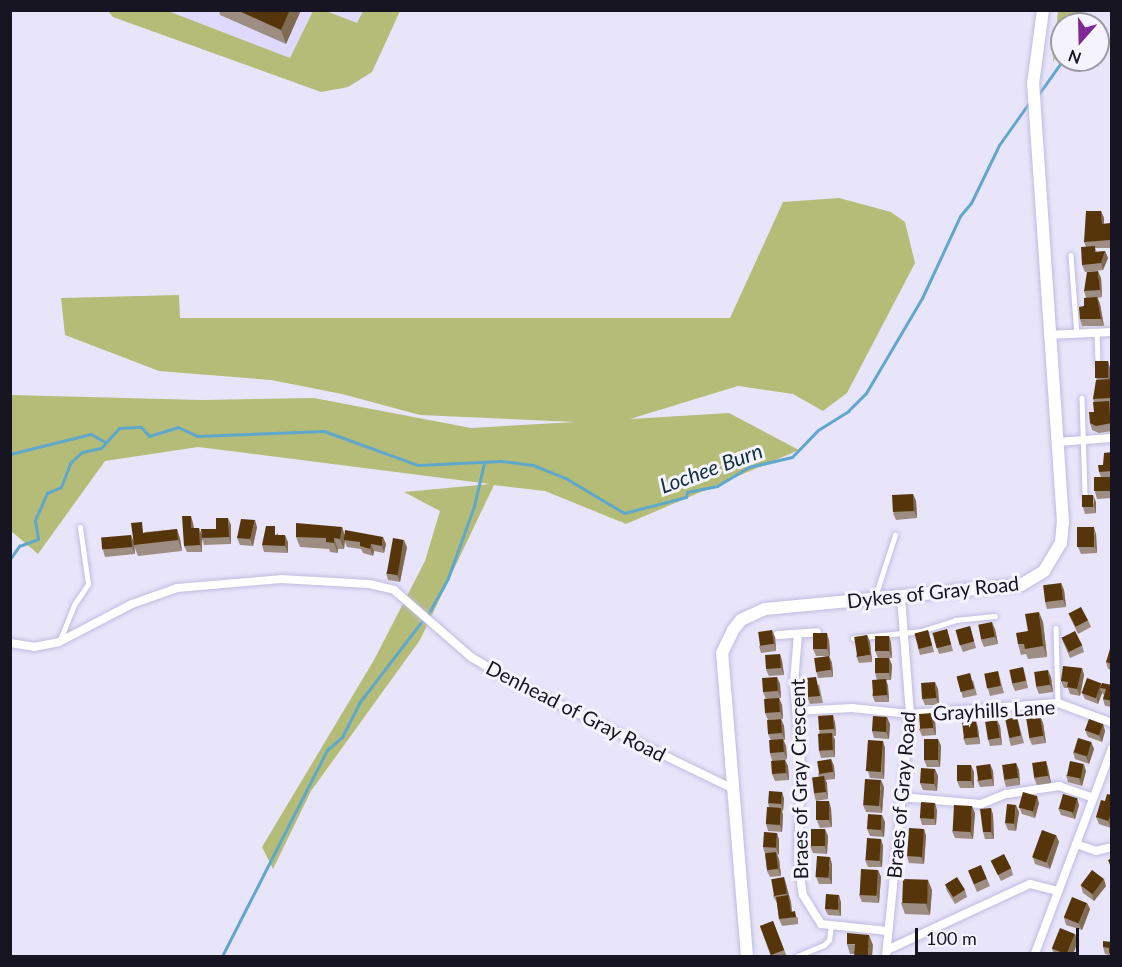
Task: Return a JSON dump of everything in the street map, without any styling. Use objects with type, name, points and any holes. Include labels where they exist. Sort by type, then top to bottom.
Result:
[{"type":"street","name":"Dykes of Gray Road","points":[[747,957],[722,653],[733,630],[741,620],[765,609],[1011,588],[1044,572],[1058,552],[1063,534],[1033,84],[1043,10]]},
{"type":"street","points":[[1048,335],[1112,332]]},
{"type":"street","points":[[1057,442],[1112,438]]},
{"type":"street","name":"Denhead of Gray Road","points":[[59,642],[132,604],[188,587],[280,579],[369,584],[394,590],[471,657],[513,682],[733,789]]},
{"type":"street","name":"Braes of Gray Road","points":[[886,953],[910,714],[900,597]]},
{"type":"street","points":[[778,635],[817,632]]},
{"type":"street","name":"Braes of Gray Crescent","points":[[798,634],[794,682],[802,789],[798,874],[812,913],[821,924],[831,926]]},
{"type":"street","points":[[10,643],[34,647],[59,642]]},
{"type":"street","name":"Grayhills Lane","points":[[797,711],[852,708],[910,714],[1058,703],[1112,723]]},
{"type":"street","points":[[1034,957],[1112,748]]},
{"type":"street","points":[[900,797],[981,804],[1006,794],[1059,786],[1093,798]]},
{"type":"street","points":[[1076,844],[1096,851],[1112,846]]},
{"type":"street","points":[[886,953],[1030,884],[1058,891]]},
{"type":"street","points":[[831,926],[888,931]]},
{"type":"lane","points":[[1071,255],[1077,334]]},
{"type":"lane","points":[[1097,333],[1098,362]]},
{"type":"lane","points":[[1083,398],[1085,495]]},
{"type":"lane","points":[[59,642],[64,624],[88,584],[80,528]]},
{"type":"lane","points":[[874,599],[895,535]]},
{"type":"lane","points":[[853,638],[904,633],[955,620],[995,616]]},
{"type":"lane","points":[[1056,628],[1058,703]]},
{"type":"lane","points":[[797,957],[824,945],[831,926]]},
{"type":"shaded area","points":[[108,11],[400,11],[372,72],[348,87],[321,92],[113,17]]},
{"type":"green space","points":[[108,11],[168,11],[290,58],[313,11],[326,11],[357,23],[363,11],[400,11],[372,72],[348,87],[321,92],[113,17]]},
{"type":"green space","points":[[1058,11],[1084,11],[1083,12]]},
{"type":"green space","points":[[839,198],[891,212],[905,222],[915,263],[847,393],[823,411],[793,394],[738,386],[630,419],[729,413],[799,450],[626,524],[545,491],[494,485],[420,640],[311,791],[273,869],[262,847],[374,660],[425,561],[440,511],[404,492],[490,484],[198,447],[105,461],[38,554],[11,531],[11,395],[202,400],[314,398],[471,428],[575,422],[420,415],[342,394],[271,380],[159,371],[65,335],[61,298],[179,295],[180,318],[730,318],[783,202]]},
{"type":"building","points":[[237,10],[290,10],[281,30]]},
{"type":"building","points":[[1086,211],[1101,211],[1102,224],[1110,223],[1110,240],[1084,242]]},
{"type":"building","points":[[1095,246],[1095,252],[1105,251],[1101,263],[1082,265],[1081,247]]},
{"type":"building","points":[[1098,271],[1100,290],[1084,291],[1087,272]]},
{"type":"building","points":[[1097,297],[1101,319],[1080,319],[1079,307],[1084,306],[1084,298]]},
{"type":"building","points":[[1095,361],[1108,361],[1108,378],[1095,378]]},
{"type":"building","points":[[1111,379],[1111,398],[1093,399],[1096,380]]},
{"type":"building","points":[[1109,401],[1112,423],[1096,426],[1090,423],[1089,412],[1094,412],[1093,402]]},
{"type":"building","points":[[1112,452],[1112,471],[1099,472],[1098,465],[1103,465],[1104,453]]},
{"type":"building","points":[[1094,477],[1112,477],[1112,491],[1094,491]]},
{"type":"building","points":[[913,494],[914,511],[893,512],[892,495]]},
{"type":"building","points":[[1082,495],[1093,495],[1093,507],[1082,507]]},
{"type":"building","points":[[182,516],[191,516],[191,528],[199,528],[200,545],[184,546]]},
{"type":"building","points":[[216,518],[228,518],[229,537],[202,538],[201,529],[216,529]]},
{"type":"building","points":[[241,519],[255,520],[250,539],[237,538]]},
{"type":"building","points":[[142,522],[143,533],[177,529],[178,540],[134,545],[131,523]]},
{"type":"building","points":[[296,523],[342,527],[340,539],[334,538],[334,543],[326,542],[326,538],[296,537]]},
{"type":"building","points":[[266,526],[275,526],[275,535],[285,535],[285,546],[262,545]]},
{"type":"building","points":[[1077,527],[1094,527],[1094,547],[1077,547]]},
{"type":"building","points":[[345,530],[383,537],[382,546],[371,544],[370,549],[360,546],[360,542],[344,540]]},
{"type":"building","points":[[131,535],[132,547],[102,550],[101,538]]},
{"type":"building","points":[[393,538],[404,540],[398,575],[387,573]]},
{"type":"building","points":[[1061,583],[1063,600],[1045,602],[1043,585]]},
{"type":"building","points":[[1081,607],[1088,620],[1076,627],[1069,614]]},
{"type":"building","points":[[1039,612],[1043,646],[1025,649],[1024,644],[1018,644],[1016,633],[1028,631],[1025,614]]},
{"type":"building","points":[[992,622],[995,637],[981,639],[978,625]]},
{"type":"building","points":[[970,626],[974,641],[960,645],[956,630]]},
{"type":"building","points":[[947,629],[951,644],[937,648],[933,633]]},
{"type":"building","points":[[772,630],[774,644],[760,646],[758,632]]},
{"type":"building","points":[[928,630],[932,645],[919,649],[914,634]]},
{"type":"building","points":[[1075,631],[1082,645],[1069,652],[1062,638]]},
{"type":"building","points":[[813,633],[827,633],[827,649],[813,649]]},
{"type":"building","points":[[867,635],[870,655],[857,657],[854,637]]},
{"type":"building","points":[[875,636],[889,636],[889,651],[875,651]]},
{"type":"building","points":[[1110,649],[1112,650],[1112,664],[1106,662]]},
{"type":"building","points":[[780,654],[781,668],[766,669],[765,655]]},
{"type":"building","points":[[829,656],[831,670],[816,672],[814,658]]},
{"type":"building","points":[[875,658],[889,658],[889,673],[875,673]]},
{"type":"building","points":[[1063,666],[1082,668],[1077,689],[1067,687],[1068,682],[1061,681]]},
{"type":"building","points":[[1023,667],[1026,681],[1012,684],[1009,670]]},
{"type":"building","points":[[1048,670],[1050,685],[1036,687],[1034,672]]},
{"type":"building","points":[[998,671],[1001,686],[987,688],[984,674]]},
{"type":"building","points":[[970,673],[974,688],[961,692],[956,677]]},
{"type":"building","points":[[777,677],[778,691],[763,692],[762,678]]},
{"type":"building","points":[[816,677],[820,696],[807,697],[806,678]]},
{"type":"building","points":[[1087,678],[1101,683],[1096,698],[1082,693]]},
{"type":"building","points":[[886,679],[887,695],[873,696],[872,680]]},
{"type":"building","points":[[935,682],[936,698],[922,699],[921,683]]},
{"type":"building","points":[[1102,683],[1112,685],[1112,701],[1103,699],[1106,689],[1100,688]]},
{"type":"building","points":[[779,698],[780,712],[765,713],[764,699]]},
{"type":"building","points":[[932,713],[933,728],[920,729],[919,714]]},
{"type":"building","points":[[833,715],[834,729],[819,730],[818,716]]},
{"type":"building","points":[[873,716],[887,717],[886,732],[872,731]]},
{"type":"building","points":[[1040,716],[1043,736],[1029,738],[1026,718]]},
{"type":"building","points":[[1017,717],[1021,736],[1009,738],[1005,719]]},
{"type":"building","points":[[781,719],[782,733],[768,734],[767,720]]},
{"type":"building","points":[[1089,719],[1103,724],[1099,735],[1085,730]]},
{"type":"building","points":[[997,720],[1000,738],[988,740],[985,722]]},
{"type":"building","points":[[976,721],[978,737],[964,739],[962,723]]},
{"type":"building","points":[[832,733],[833,750],[819,751],[818,734]]},
{"type":"building","points":[[1078,738],[1091,742],[1087,756],[1074,752]]},
{"type":"building","points":[[783,739],[784,752],[770,753],[769,740]]},
{"type":"building","points":[[924,739],[938,739],[938,760],[924,760]]},
{"type":"building","points":[[868,740],[883,741],[881,772],[866,771]]},
{"type":"building","points":[[831,759],[833,772],[819,774],[817,761]]},
{"type":"building","points":[[785,760],[786,773],[772,774],[771,761]]},
{"type":"building","points":[[1046,761],[1048,776],[1034,778],[1032,763]]},
{"type":"building","points":[[1070,761],[1084,764],[1081,779],[1067,776]]},
{"type":"building","points":[[1016,763],[1018,778],[1004,780],[1002,765]]},
{"type":"building","points":[[990,764],[992,779],[978,781],[976,766]]},
{"type":"building","points":[[957,765],[971,765],[971,781],[957,781]]},
{"type":"building","points":[[921,768],[935,769],[934,784],[920,783]]},
{"type":"building","points":[[824,776],[826,792],[814,793],[812,777]]},
{"type":"building","points":[[865,779],[881,780],[879,806],[863,805]]},
{"type":"building","points":[[769,791],[782,792],[781,804],[768,803]]},
{"type":"building","points":[[1023,792],[1037,796],[1033,812],[1019,807]]},
{"type":"building","points":[[1063,794],[1077,798],[1073,813],[1059,808]]},
{"type":"building","points":[[1107,794],[1112,795],[1112,812],[1108,821],[1096,817],[1101,800],[1105,801]]},
{"type":"building","points":[[816,801],[829,801],[829,820],[816,820]]},
{"type":"building","points":[[921,802],[935,803],[934,819],[920,818]]},
{"type":"building","points":[[1007,804],[1016,805],[1014,824],[1005,823]]},
{"type":"building","points":[[954,805],[972,806],[971,832],[953,831]]},
{"type":"building","points":[[767,807],[781,808],[780,825],[766,824]]},
{"type":"building","points":[[991,808],[991,832],[983,832],[980,809]]},
{"type":"building","points":[[868,814],[882,815],[881,830],[867,829]]},
{"type":"building","points":[[909,828],[924,829],[922,857],[907,856]]},
{"type":"building","points":[[811,829],[825,829],[825,846],[811,846]]},
{"type":"building","points":[[1042,830],[1056,835],[1046,862],[1032,857]]},
{"type":"building","points":[[764,832],[777,833],[776,848],[763,847]]},
{"type":"building","points":[[867,838],[881,839],[879,861],[865,860]]},
{"type":"building","points":[[776,852],[778,869],[767,870],[765,853]]},
{"type":"building","points":[[1004,854],[1011,868],[998,875],[991,861]]},
{"type":"building","points":[[817,856],[830,857],[829,878],[816,877]]},
{"type":"building","points":[[1112,858],[1112,870],[1108,860]]},
{"type":"building","points":[[981,865],[987,879],[974,884],[968,870]]},
{"type":"building","points":[[861,869],[878,870],[877,896],[860,895]]},
{"type":"building","points":[[1092,870],[1104,879],[1093,894],[1081,885]]},
{"type":"building","points":[[784,877],[787,894],[774,896],[771,879]]},
{"type":"building","points":[[957,877],[965,890],[953,897],[945,884]]},
{"type":"building","points":[[903,879],[928,880],[927,904],[902,903]]},
{"type":"building","points":[[826,894],[839,895],[838,910],[825,909]]},
{"type":"building","points":[[788,895],[791,912],[795,911],[796,917],[779,919],[776,897]]},
{"type":"building","points":[[1072,897],[1087,903],[1079,923],[1064,917]]},
{"type":"building","points":[[773,921],[784,950],[771,955],[760,926]]},
{"type":"building","points":[[1060,928],[1075,934],[1067,954],[1052,948]]},
{"type":"building","points":[[847,933],[869,935],[868,957],[854,957],[855,944],[847,944]]},
{"type":"building","points":[[1103,941],[1112,942],[1112,953],[1109,953],[1109,948],[1103,947]]},
{"type":"waterway","name":"Lochee Burn","points":[[1038,95],[1054,72]]},
{"type":"waterway","name":"Lochee Burn","points":[[10,559],[19,546],[38,539],[35,520],[47,493],[61,487],[70,463],[82,452],[101,448],[119,428],[141,427],[149,436],[178,427],[197,436],[324,431],[418,465],[501,461],[533,465],[567,479],[624,513],[686,497],[687,492],[717,486],[749,467],[792,457],[818,430],[848,411],[866,393],[922,298],[960,216],[971,203],[999,145],[1031,100]]},
{"type":"waterway","name":"Lochee Burn","points":[[10,454],[91,434],[105,442]]},
{"type":"waterway","points":[[222,956],[327,750],[342,737],[359,703],[431,609],[448,578],[474,506],[484,463]]}]
